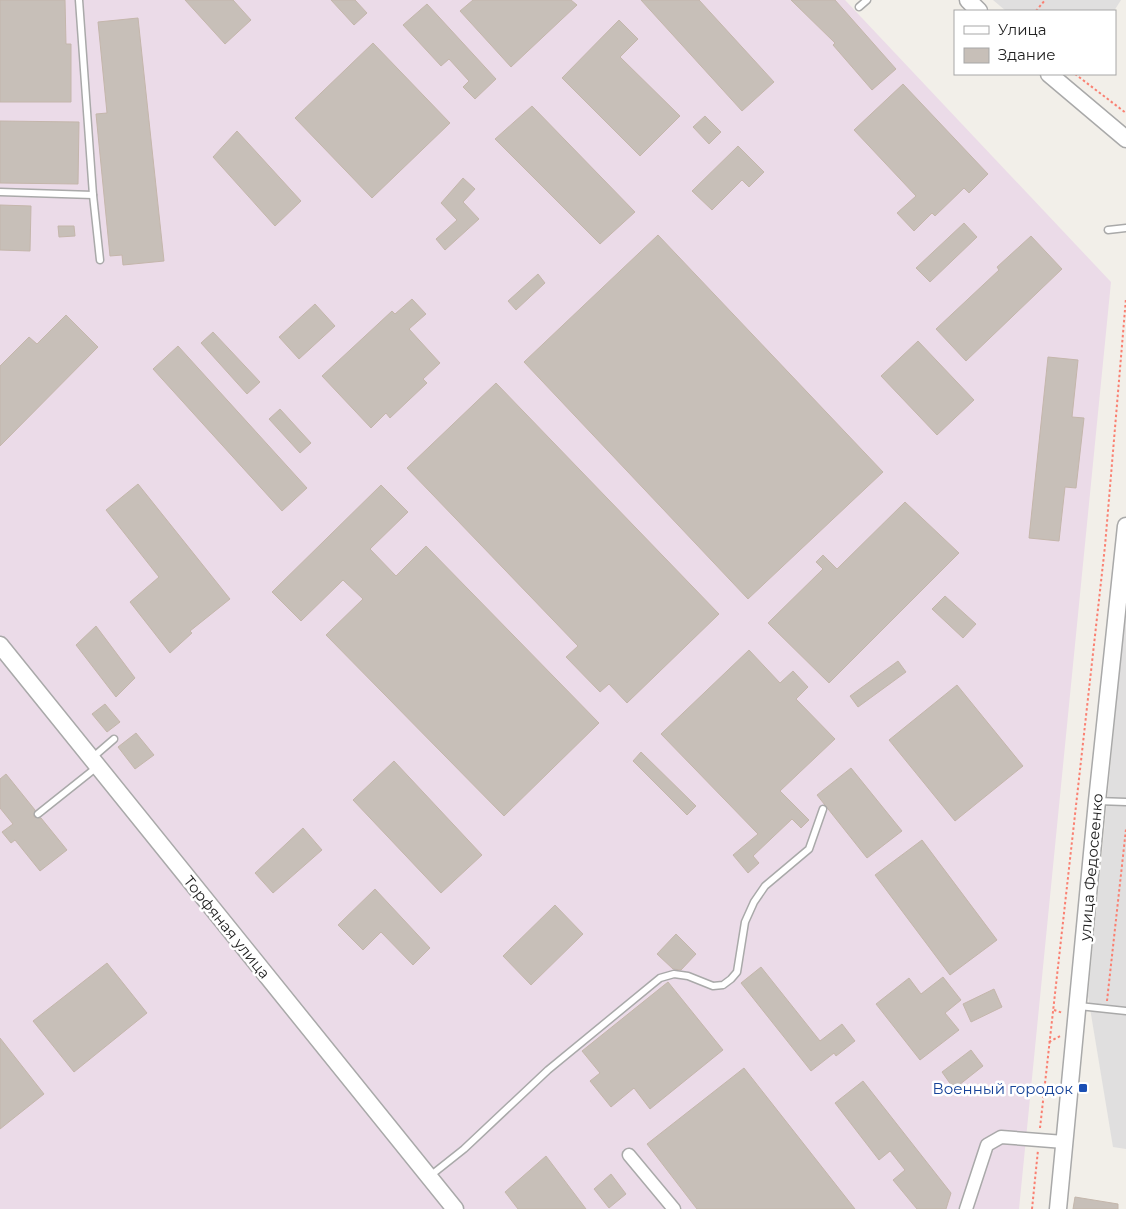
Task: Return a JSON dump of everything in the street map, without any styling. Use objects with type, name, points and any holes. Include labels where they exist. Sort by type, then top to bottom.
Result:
[{"type":"street","points":[[968,0],[978,10]]},
{"type":"street","points":[[1051,75],[1126,139]]},
{"type":"street","name":"улица Федосеенко","points":[[1058,1209],[1097,801],[1126,526]]},
{"type":"street","name":"Торфяная улица","points":[[0,645],[455,1209]]},
{"type":"street","points":[[966,1209],[990,1142],[1001,1137],[1064,1142]]},
{"type":"street","points":[[629,1155],[674,1209]]},
{"type":"lane","points":[[79,0],[93,195],[100,260]]},
{"type":"lane","points":[[859,7],[867,0]]},
{"type":"lane","points":[[0,192],[93,195]]},
{"type":"lane","points":[[1108,230],[1126,228]]},
{"type":"lane","points":[[38,814],[94,762],[114,739]]},
{"type":"lane","points":[[1097,801],[1126,802]]},
{"type":"lane","points":[[429,1177],[464,1149],[548,1070],[660,978],[674,974],[688,976],[713,986],[723,986],[732,979],[737,972],[745,922],[754,902],[765,886],[810,849],[823,809]]},
{"type":"lane","points":[[1078,1005],[1126,1012]]},
{"type":"path","points":[[1037,10],[1045,0]]},
{"type":"path","points":[[1076,75],[1126,113]]},
{"type":"path","points":[[1032,1209],[1105,546],[1126,298]]},
{"type":"path","points":[[1106,1009],[1126,829]]},
{"type":"shaded area","points":[[0,0],[845,0],[1111,282],[1019,1209],[0,1209]]},
{"type":"shaded area","points":[[993,0],[1121,0],[1115,10],[1005,10]]},
{"type":"shaded area","points":[[1126,606],[1126,1149],[1113,1147],[1088,996]]},
{"type":"building","points":[[0,0],[65,0],[66,44],[71,44],[71,102],[0,102]]},
{"type":"building","points":[[185,0],[233,0],[251,20],[225,44]]},
{"type":"building","points":[[331,0],[355,0],[367,13],[354,25]]},
{"type":"building","points":[[473,0],[571,0],[577,5],[511,67],[460,11]]},
{"type":"building","points":[[641,0],[699,0],[774,82],[742,111]]},
{"type":"building","points":[[791,0],[835,0],[896,69],[872,90],[833,45],[835,43]]},
{"type":"building","points":[[427,4],[496,79],[475,99],[463,87],[469,81],[449,59],[441,66],[403,25]]},
{"type":"building","points":[[138,18],[164,261],[123,265],[122,255],[110,256],[96,114],[107,113],[98,22]]},
{"type":"building","points":[[619,20],[638,39],[620,57],[680,116],[640,156],[562,78]]},
{"type":"building","points":[[373,43],[450,123],[372,198],[295,118]]},
{"type":"building","points":[[903,84],[988,174],[969,193],[964,188],[935,216],[932,213],[914,231],[897,213],[916,196],[854,130]]},
{"type":"building","points":[[532,106],[635,212],[600,244],[495,139]]},
{"type":"building","points":[[705,116],[721,132],[709,144],[693,127]]},
{"type":"building","points":[[0,121],[79,122],[78,184],[0,183]]},
{"type":"building","points":[[237,131],[301,201],[275,226],[213,157]]},
{"type":"building","points":[[738,146],[764,172],[749,187],[742,180],[712,210],[692,191]]},
{"type":"building","points":[[463,178],[475,189],[463,202],[479,219],[445,250],[436,239],[457,220],[441,203]]},
{"type":"building","points":[[0,205],[31,206],[30,251],[0,250]]},
{"type":"building","points":[[964,223],[977,237],[930,282],[916,268]]},
{"type":"building","points":[[58,226],[74,226],[75,236],[59,237]]},
{"type":"building","points":[[658,235],[883,472],[748,599],[524,362]]},
{"type":"building","points":[[1031,236],[1062,269],[966,361],[936,329],[999,270],[997,267]]},
{"type":"building","points":[[538,274],[545,283],[516,310],[508,301]]},
{"type":"building","points":[[412,299],[426,314],[409,329],[440,363],[423,379],[427,383],[390,418],[386,413],[371,428],[322,376],[392,311],[395,314]]},
{"type":"building","points":[[315,304],[335,326],[299,359],[279,337]]},
{"type":"building","points":[[66,315],[98,347],[0,446],[0,366],[29,337],[37,344]]},
{"type":"building","points":[[213,332],[260,382],[247,394],[201,343]]},
{"type":"building","points":[[918,341],[974,400],[937,435],[881,376]]},
{"type":"building","points":[[178,346],[307,488],[282,511],[153,369]]},
{"type":"building","points":[[1048,357],[1078,360],[1072,417],[1084,418],[1076,488],[1065,487],[1059,541],[1029,538]]},
{"type":"building","points":[[496,383],[719,614],[627,703],[609,684],[600,692],[566,657],[578,646],[407,468]]},
{"type":"building","points":[[280,409],[311,443],[300,453],[269,419]]},
{"type":"building","points":[[138,484],[230,599],[190,631],[192,633],[170,653],[130,602],[159,577],[106,510]]},
{"type":"building","points":[[381,485],[408,512],[370,549],[396,576],[426,546],[599,723],[504,816],[326,635],[363,599],[343,580],[301,621],[272,592]]},
{"type":"building","points":[[905,502],[959,553],[829,683],[768,623],[823,569],[816,562],[823,555],[837,569]]},
{"type":"building","points":[[945,596],[976,624],[963,638],[932,609]]},
{"type":"building","points":[[96,626],[135,678],[116,697],[76,645]]},
{"type":"building","points":[[749,650],[780,683],[793,671],[808,687],[796,699],[835,739],[780,791],[809,820],[801,828],[792,819],[753,856],[759,863],[748,873],[733,855],[758,834],[661,734]]},
{"type":"building","points":[[898,661],[906,672],[858,707],[850,696]]},
{"type":"building","points":[[957,685],[1023,766],[955,821],[889,740]]},
{"type":"building","points":[[105,704],[120,722],[107,732],[92,714]]},
{"type":"building","points":[[136,733],[154,755],[135,769],[118,747]]},
{"type":"building","points":[[641,752],[696,806],[687,815],[633,761]]},
{"type":"building","points":[[394,761],[482,855],[441,893],[353,800]]},
{"type":"building","points":[[851,768],[902,831],[867,858],[817,795]]},
{"type":"building","points":[[6,774],[35,810],[34,817],[41,818],[67,850],[40,871],[15,840],[11,843],[2,832],[13,824],[0,808],[0,779]]},
{"type":"building","points":[[303,828],[322,850],[273,893],[255,873]]},
{"type":"building","points":[[922,840],[997,940],[950,975],[875,875]]},
{"type":"building","points":[[375,889],[430,948],[413,965],[381,932],[363,950],[338,925]]},
{"type":"building","points":[[555,905],[583,934],[531,985],[503,956]]},
{"type":"building","points":[[676,934],[696,954],[681,970],[673,969],[657,954]]},
{"type":"building","points":[[107,963],[147,1013],[74,1072],[33,1021]]},
{"type":"building","points":[[761,967],[820,1041],[842,1024],[855,1041],[836,1056],[834,1053],[811,1071],[741,983]]},
{"type":"building","points":[[943,977],[961,1000],[945,1013],[959,1030],[920,1060],[876,1004],[909,978],[921,994]]},
{"type":"building","points":[[668,982],[723,1050],[650,1109],[634,1088],[611,1107],[590,1081],[600,1073],[582,1051]]},
{"type":"building","points":[[994,989],[1002,1007],[971,1022],[963,1004]]},
{"type":"building","points":[[0,1038],[44,1094],[0,1129]]},
{"type":"building","points":[[971,1050],[983,1066],[954,1089],[942,1072]]},
{"type":"building","points":[[744,1068],[855,1209],[697,1209],[647,1144]]},
{"type":"building","points":[[863,1081],[951,1193],[946,1209],[917,1209],[893,1180],[905,1170],[890,1151],[879,1160],[835,1103]]},
{"type":"building","points":[[546,1156],[586,1209],[518,1209],[505,1192]]},
{"type":"building","points":[[611,1174],[626,1194],[609,1208],[594,1189]]},
{"type":"building","points":[[1075,1197],[1118,1204],[1118,1209],[1073,1209]]},
{"type":"place","name":"Военный городок","points":[[1083,1088]]}]
